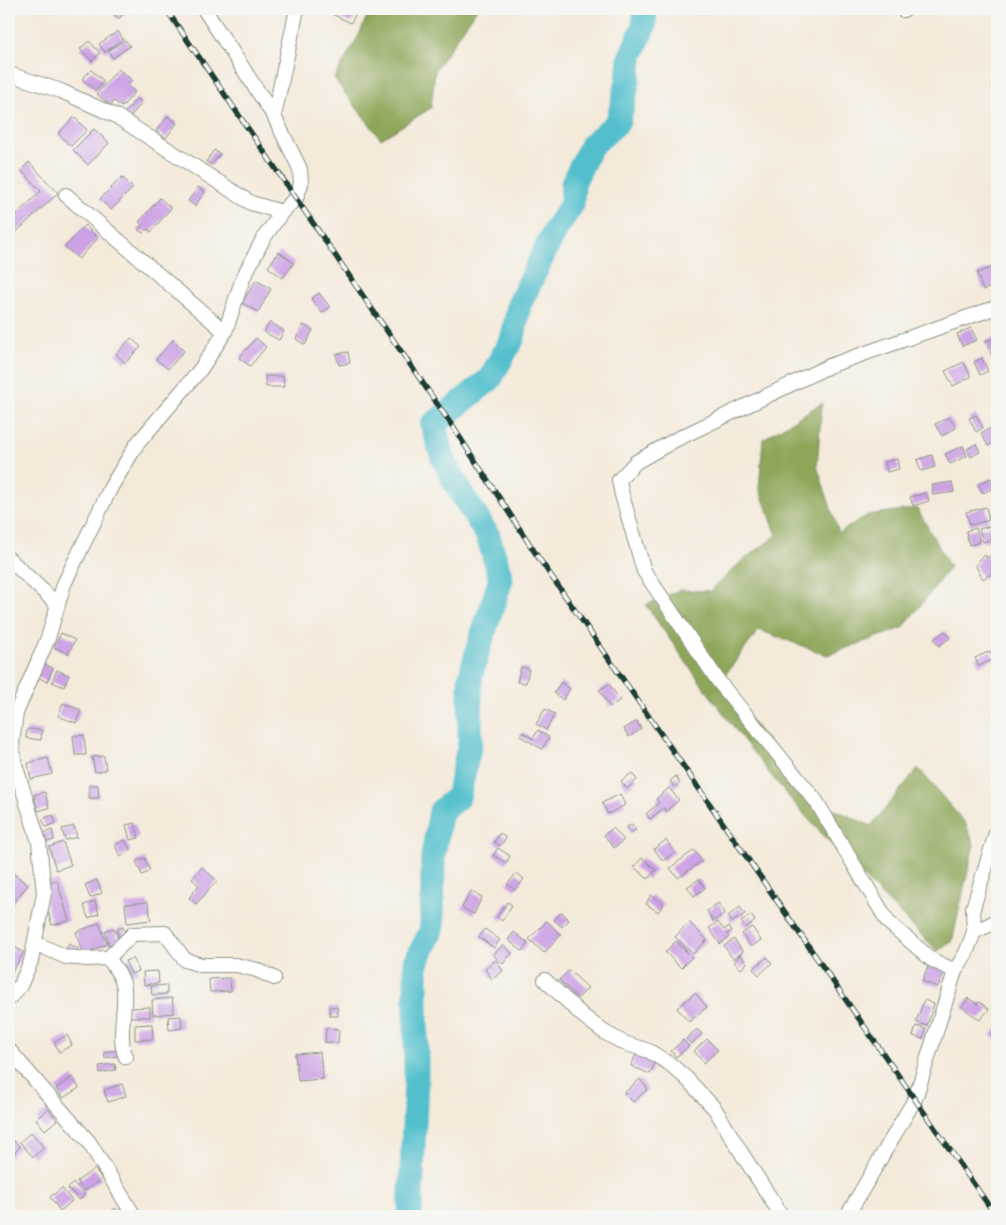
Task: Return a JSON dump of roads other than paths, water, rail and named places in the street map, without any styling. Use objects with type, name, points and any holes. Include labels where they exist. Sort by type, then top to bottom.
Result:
[{"type":"street","points":[[9,998],[20,986],[31,961],[44,893],[39,842],[14,761],[12,742],[16,713],[48,638],[64,584],[108,492],[134,449],[200,370],[224,332],[243,278],[263,239],[282,212],[296,198],[301,184],[300,169],[274,116],[204,9]]},
{"type":"street","points":[[274,116],[297,9]]},
{"type":"street","points":[[9,74],[61,91],[116,116],[251,203],[282,212]]},
{"type":"street","points":[[66,195],[224,332]]},
{"type":"street","points":[[955,970],[932,960],[888,922],[816,801],[720,682],[698,650],[644,571],[619,480],[636,462],[675,440],[829,366],[997,307]]},
{"type":"street","points":[[9,559],[58,605]]},
{"type":"street","points":[[848,1216],[915,1099],[955,970],[966,953],[974,932],[973,908],[997,830]]},
{"type":"street","points":[[974,932],[997,921]]},
{"type":"street","points":[[35,943],[66,957],[88,960],[108,958],[133,934],[164,933],[185,960],[201,965],[236,965],[257,970],[274,978]]},
{"type":"street","points":[[108,958],[116,968],[124,988],[122,1048],[126,1057]]},
{"type":"street","points":[[545,980],[583,1016],[604,1032],[624,1043],[649,1051],[670,1064],[686,1078],[715,1109],[782,1216]]},
{"type":"street","points":[[9,1050],[89,1142],[134,1216]]},
{"type":"waterway","points":[[410,1216],[416,1081],[416,962],[432,929],[433,855],[441,811],[458,797],[470,743],[470,678],[501,579],[488,536],[460,491],[443,458],[433,425],[490,379],[513,337],[519,305],[555,230],[572,204],[573,183],[591,146],[618,122],[628,81],[630,58],[644,26],[645,9]]},
{"type":"railway","points":[[166,9],[453,427],[538,557],[996,1216]]}]
